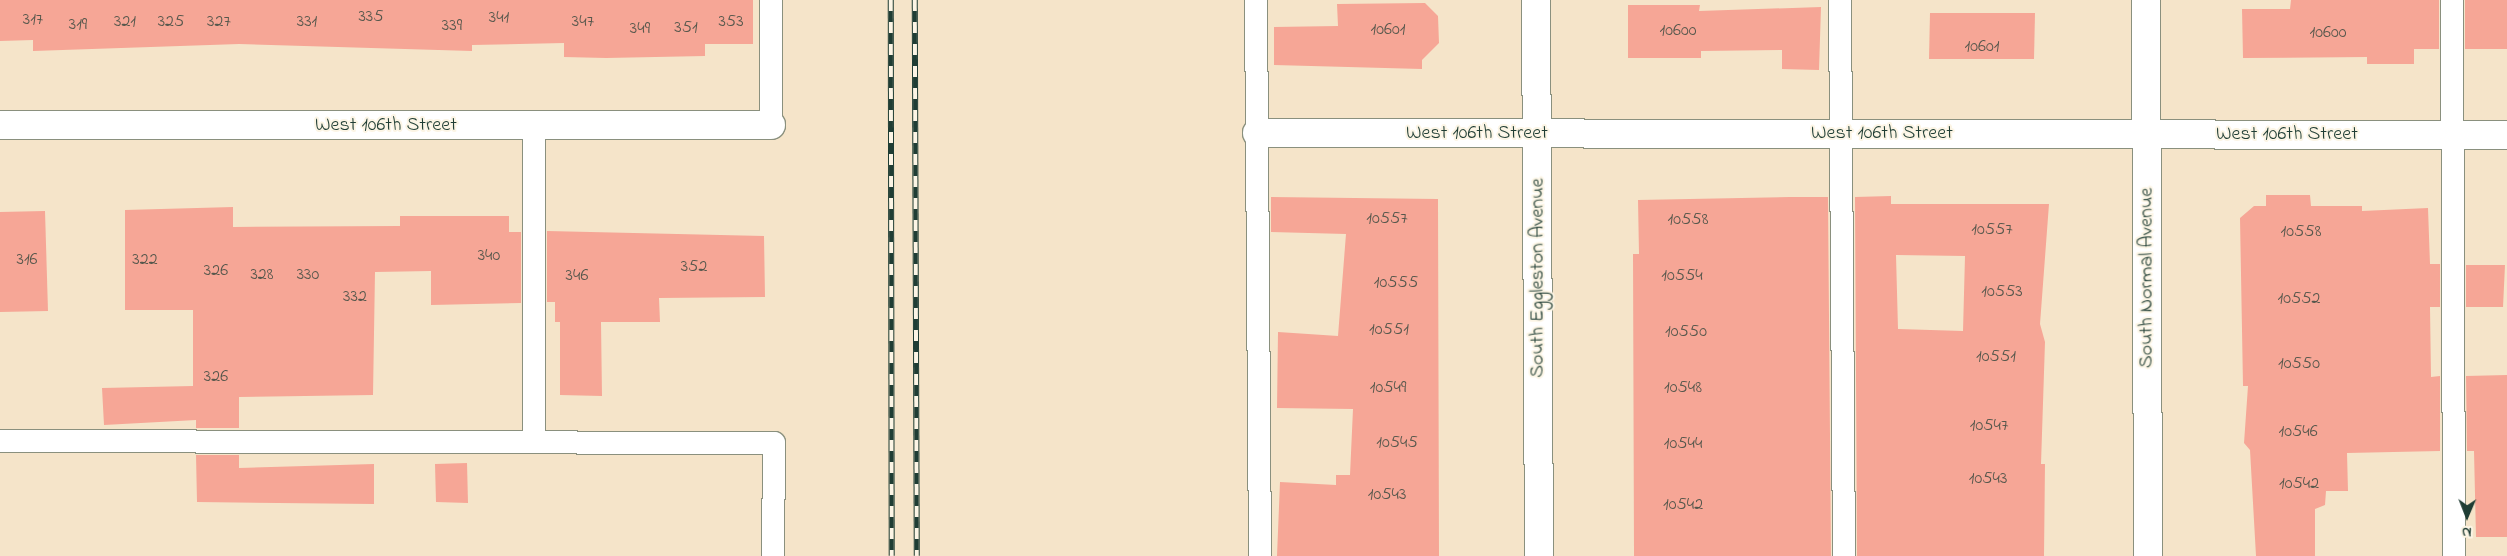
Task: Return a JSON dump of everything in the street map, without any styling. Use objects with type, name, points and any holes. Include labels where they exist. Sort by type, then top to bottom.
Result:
[{"type":"street","name":"South Eggleston Avenue","points":[[1536,0],[1539,556]]},
{"type":"street","name":"South Normal Avenue","points":[[2146,0],[2148,556]]},
{"type":"street","name":"West 106th Street","points":[[0,125],[772,125]]},
{"type":"street","name":"West 106th Street","points":[[1257,133],[2507,135]]},
{"type":"lane","points":[[771,0],[772,125]]},
{"type":"lane","points":[[1256,0],[1260,556]]},
{"type":"lane","points":[[1840,0],[1844,556]]},
{"type":"lane","points":[[2452,0],[2454,556]]},
{"type":"lane","points":[[534,125],[534,442]]},
{"type":"lane","points":[[0,441],[774,443],[773,556]]},
{"type":"building","points":[[0,0],[753,0],[753,44],[705,44],[705,56],[606,58],[564,57],[564,43],[472,45],[472,51],[239,44],[33,51],[33,40],[0,41]]},
{"type":"building","points":[[2291,0],[2439,0],[2439,49],[2414,49],[2414,64],[2367,64],[2367,57],[2243,58],[2242,9],[2290,9]]},
{"type":"building","points":[[2465,0],[2507,0],[2507,49],[2465,49]]},
{"type":"building","points":[[1425,3],[1438,16],[1439,43],[1422,60],[1422,69],[1274,65],[1274,27],[1338,26],[1337,4]]},
{"type":"building","points":[[1628,5],[1700,5],[1699,11],[1821,7],[1819,70],[1782,69],[1782,50],[1701,51],[1701,58],[1628,58]]},
{"type":"building","points":[[1930,13],[2035,13],[2034,59],[1929,59]]},
{"type":"building","points":[[2266,195],[2310,195],[2311,206],[2362,206],[2362,211],[2428,208],[2430,264],[2440,264],[2440,307],[2430,307],[2431,377],[2440,376],[2440,451],[2347,453],[2348,491],[2326,491],[2325,505],[2315,509],[2315,556],[2256,556],[2250,450],[2244,443],[2248,386],[2243,386],[2240,218],[2254,206],[2266,206]]},
{"type":"building","points":[[1891,196],[1891,204],[2049,204],[2040,324],[2045,342],[2041,464],[2045,464],[2044,556],[1857,556],[1855,197]],"holes":[[[1896,255],[1965,256],[1963,331],[1898,329]]]},
{"type":"building","points":[[1271,197],[1438,199],[1439,556],[1277,556],[1280,482],[1336,485],[1336,475],[1350,475],[1353,409],[1277,408],[1278,332],[1338,336],[1346,234],[1271,232]]},
{"type":"building","points":[[1828,197],[1831,556],[1634,556],[1633,254],[1639,254],[1638,200]]},
{"type":"building","points":[[233,207],[233,227],[400,226],[400,216],[509,216],[509,232],[521,232],[521,303],[431,305],[431,271],[375,272],[373,395],[239,397],[239,428],[196,428],[196,420],[104,425],[102,388],[193,386],[193,310],[125,310],[125,210]]},
{"type":"building","points":[[45,211],[48,311],[0,312],[0,212]]},
{"type":"building","points":[[547,231],[764,236],[765,297],[659,298],[660,322],[601,322],[602,396],[560,395],[560,322],[555,322],[555,302],[547,302]]},
{"type":"building","points":[[2466,265],[2505,265],[2503,307],[2466,307]]},
{"type":"building","points":[[2507,375],[2507,537],[2476,537],[2474,451],[2467,451],[2466,376]]},
{"type":"building","points":[[196,455],[239,455],[239,468],[374,464],[374,504],[197,502]]},
{"type":"building","points":[[467,463],[468,503],[436,502],[435,464]]},
{"type":"railway","points":[[891,0],[892,556]]},
{"type":"railway","points":[[915,0],[917,556]]}]
